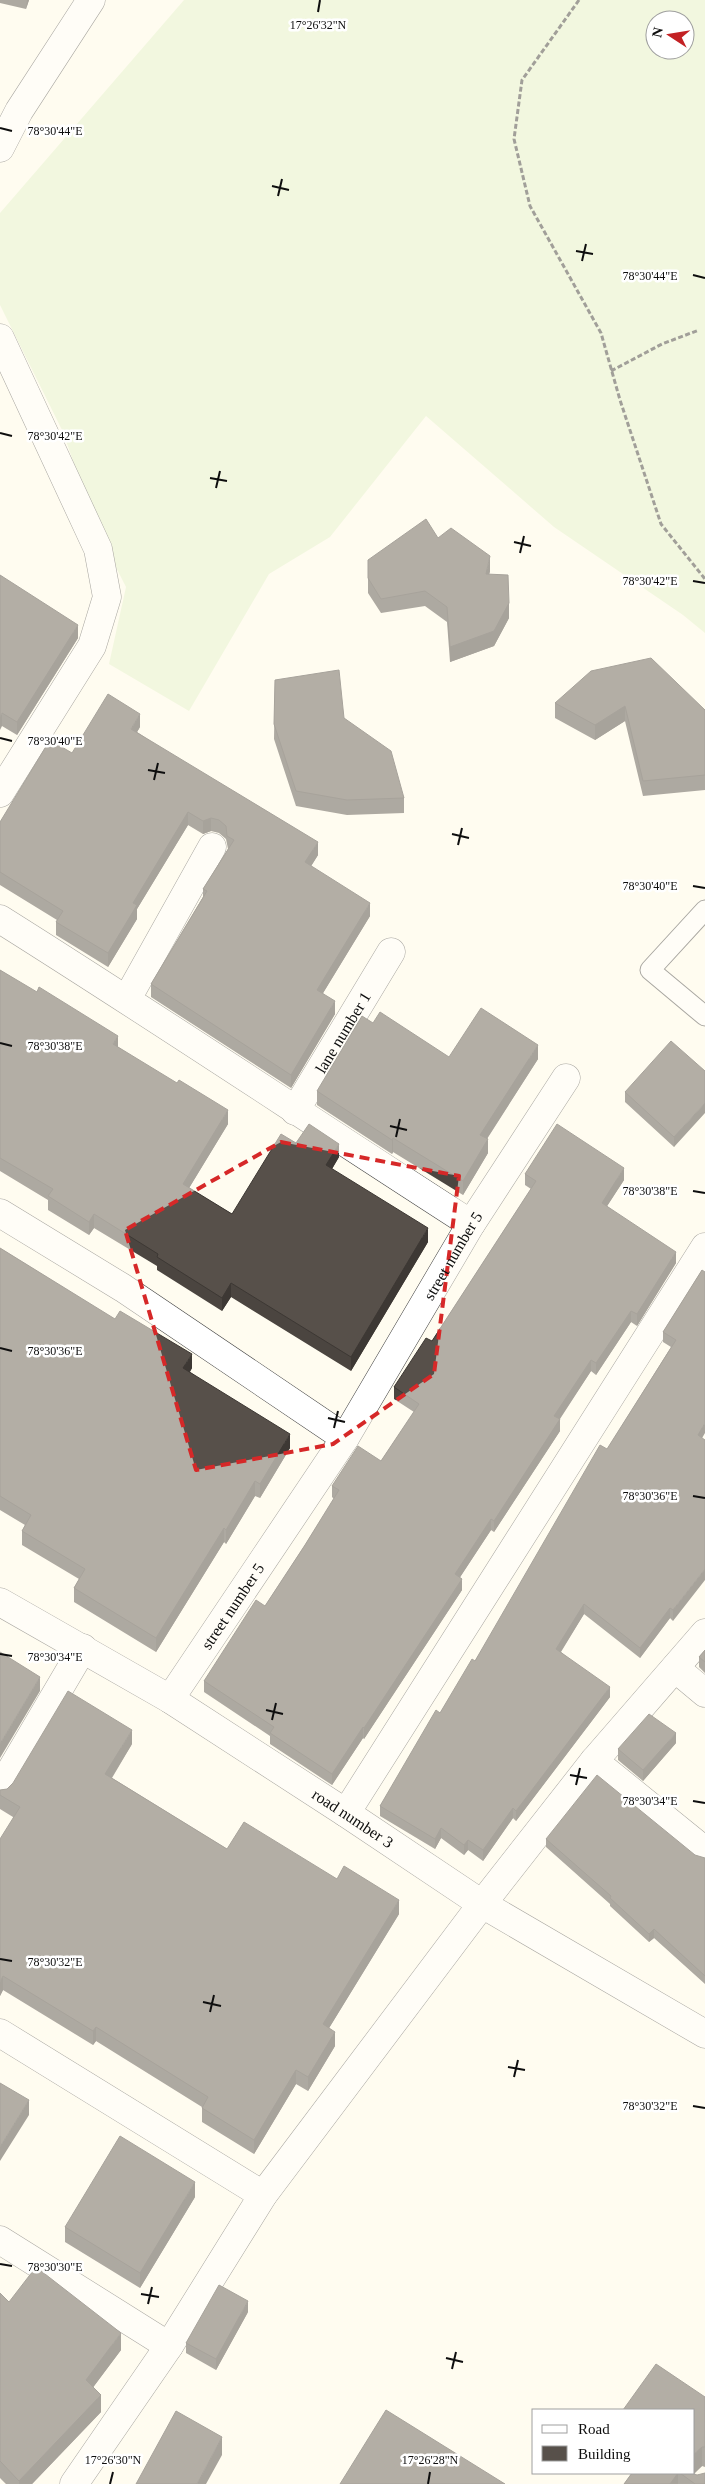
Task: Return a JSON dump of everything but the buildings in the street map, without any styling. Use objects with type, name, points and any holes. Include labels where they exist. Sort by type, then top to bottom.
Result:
[{"type":"street","points":[[0,148],[10,112],[92,0]]},
{"type":"street","points":[[0,338],[98,549],[107,597],[92,646],[0,793]]},
{"type":"street","points":[[127,999],[212,847]]},
{"type":"street","points":[[0,919],[127,999],[295,1111],[472,1224]]},
{"type":"street","name":"lane number 1","points":[[295,1111],[391,952]]},
{"type":"street","name":"street number 5","points":[[170,1699],[345,1438],[472,1224],[566,1078]]},
{"type":"street","points":[[0,1212],[123,1288],[345,1438]]},
{"type":"street","points":[[346,1812],[705,1247]]},
{"type":"street","name":"road number 3","points":[[0,1602],[170,1699],[346,1812],[482,1904],[703,2030]]},
{"type":"street","points":[[74,2484],[169,2346],[263,2195],[482,1904],[594,1761],[705,1633]]},
{"type":"street","points":[[0,1789],[83,1648]]},
{"type":"street","points":[[675,1668],[705,1693]]},
{"type":"street","points":[[594,1761],[705,1851]]},
{"type":"street","points":[[0,2033],[263,2195]]},
{"type":"street","points":[[0,2240],[169,2346]]},
{"type":"lane","points":[[705,910],[650,970],[705,1016]]},
{"type":"path","points":[[579,0],[522,80],[514,139],[530,206],[601,333],[611,371],[661,524],[705,579]]},
{"type":"path","points":[[611,371],[662,344],[699,330]]},
{"type":"highlighted area","points":[[281,1142],[459,1176],[434,1374],[333,1444],[196,1470],[125,1230]]},
{"type":"green space","points":[[184,0],[705,0],[705,633],[683,615],[554,527],[426,416],[330,537],[269,574],[189,711],[109,664],[126,587],[97,530],[63,432],[0,305],[0,213]]}]
